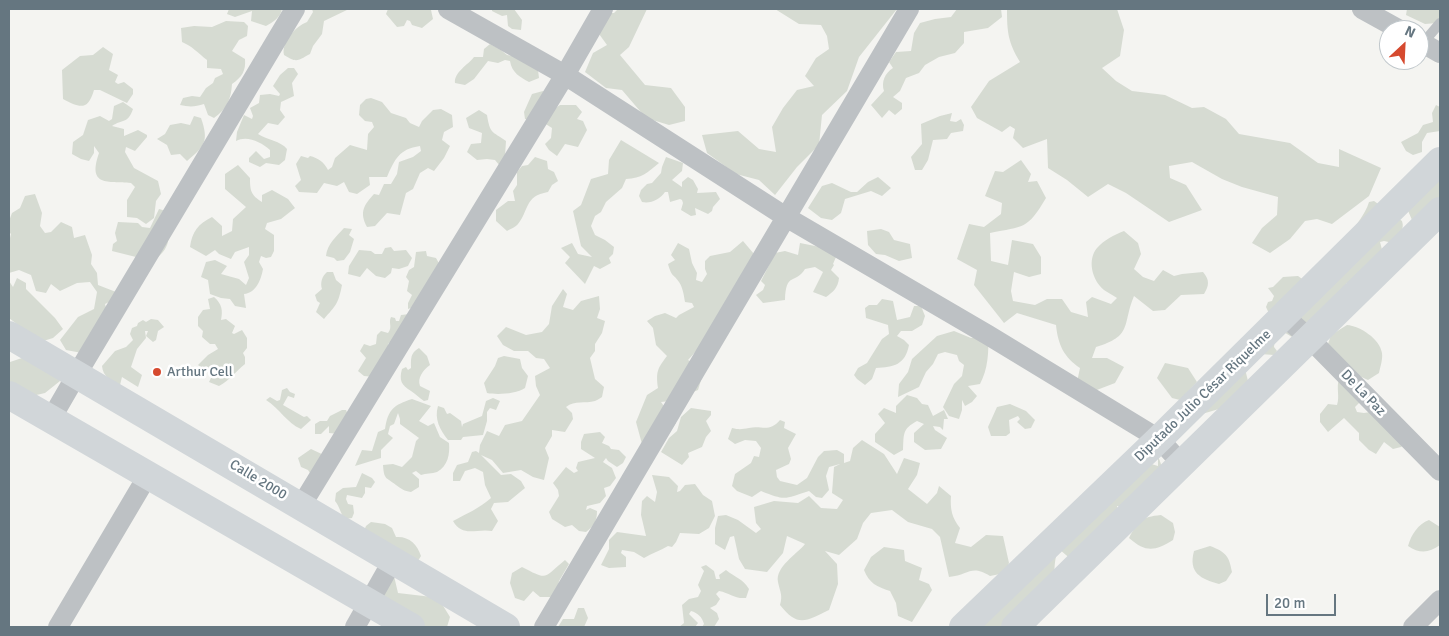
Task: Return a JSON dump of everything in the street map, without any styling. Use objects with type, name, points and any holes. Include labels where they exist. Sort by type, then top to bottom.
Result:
[{"type":"street","points":[[51,419],[295,9]]},
{"type":"street","points":[[448,9],[565,75],[786,217],[996,340],[1159,439],[1182,462]]},
{"type":"street","points":[[301,506],[604,9]]},
{"type":"street","points":[[544,627],[909,9]]},
{"type":"street","points":[[1362,9],[1382,20]]},
{"type":"street","points":[[1429,47],[1440,53]]},
{"type":"street","name":"Diputado Julio César Riquelme","points":[[963,627],[1159,439],[1440,161]]},
{"type":"street","points":[[1015,627],[1440,211]]},
{"type":"street","name":"De La Paz","points":[[1284,316],[1310,338],[1440,471]]},
{"type":"street","name":"Calle 2000","points":[[9,335],[506,627]]},
{"type":"street","points":[[9,395],[411,627]]},
{"type":"street","points":[[58,627],[148,475]]},
{"type":"street","points":[[355,627],[393,560]]},
{"type":"street","points":[[1412,627],[1440,600]]},
{"type":"lane","points":[[1429,34],[1440,23]]},
{"type":"shaded area","points":[[229,9],[282,9],[278,17],[266,26],[251,21],[252,11],[235,17],[227,14]]},
{"type":"shaded area","points":[[312,9],[349,9],[324,21],[322,34],[313,46],[310,54],[299,60],[284,55],[285,45],[290,35],[307,22],[313,12]]},
{"type":"shaded area","points":[[388,9],[431,10],[433,19],[422,28],[412,25],[407,20],[404,26],[397,27],[386,14]]},
{"type":"shaded area","points":[[492,9],[514,9],[522,20],[521,30],[512,29],[508,26],[507,15],[502,16],[492,11]]},
{"type":"shaded area","points":[[618,9],[647,9],[629,47],[620,55],[645,85],[671,88],[685,107],[685,121],[669,125],[646,118],[622,90],[606,88],[585,72],[593,53],[607,45],[589,20],[606,13],[614,13]]},
{"type":"shaded area","points":[[775,9],[897,9],[859,57],[847,91],[822,115],[819,145],[797,167],[775,195],[759,180],[736,174],[707,153],[702,135],[738,131],[759,149],[776,152],[772,127],[783,108],[797,90],[814,86],[805,76],[816,58],[829,49],[827,36],[821,25],[799,24]]},
{"type":"shaded area","points":[[957,9],[1001,9],[1002,17],[988,28],[964,32],[964,43],[955,53],[939,57],[925,65],[919,73],[906,78],[900,91],[893,97],[902,103],[902,109],[895,115],[889,110],[882,118],[871,105],[884,91],[884,78],[893,68],[889,62],[896,52],[911,51],[914,33],[920,23],[951,17]]},
{"type":"shaded area","points":[[1007,9],[1117,9],[1124,30],[1120,56],[1102,68],[1116,81],[1132,91],[1165,95],[1192,108],[1204,107],[1226,119],[1239,134],[1290,143],[1318,163],[1339,167],[1339,149],[1381,168],[1369,196],[1332,224],[1317,219],[1305,221],[1290,239],[1270,253],[1252,243],[1262,228],[1277,215],[1278,197],[1222,179],[1192,162],[1169,166],[1170,178],[1186,185],[1202,210],[1169,222],[1126,193],[1108,184],[1088,197],[1048,168],[1047,139],[1023,148],[1013,138],[1015,129],[1010,126],[1002,132],[977,118],[971,107],[989,81],[1020,62],[1009,37]]},
{"type":"shaded area","points":[[1407,9],[1440,9],[1440,24],[1429,24],[1429,20],[1417,20],[1406,15]]},
{"type":"shaded area","points":[[226,21],[244,22],[248,26],[247,36],[239,40],[232,51],[245,59],[245,67],[241,76],[232,84],[231,94],[225,107],[214,118],[208,115],[204,104],[198,106],[180,105],[183,98],[200,97],[206,88],[213,83],[215,78],[223,74],[221,69],[207,68],[207,60],[182,42],[181,28],[194,26],[212,27]]},
{"type":"shaded area","points":[[490,44],[507,55],[518,57],[538,70],[539,78],[529,82],[515,72],[510,61],[505,60],[498,63],[488,61],[474,79],[465,85],[455,83],[459,72],[474,57],[483,57],[484,49]]},
{"type":"shaded area","points":[[103,47],[113,54],[109,70],[118,75],[115,82],[118,84],[124,82],[133,89],[133,94],[127,103],[100,90],[94,90],[89,102],[83,106],[63,99],[62,70],[80,56],[93,55]]},
{"type":"shaded area","points":[[288,68],[294,68],[298,74],[292,83],[294,96],[281,102],[280,110],[285,117],[278,125],[268,123],[258,134],[284,146],[287,149],[285,160],[279,165],[266,163],[260,167],[249,162],[249,158],[256,151],[264,159],[270,157],[270,150],[254,140],[240,139],[236,141],[237,132],[244,115],[252,119],[253,116],[250,108],[259,103],[260,95],[270,94],[279,96],[280,94],[273,86],[280,75]]},
{"type":"shaded area","points":[[543,91],[551,101],[554,109],[560,105],[576,105],[582,112],[577,119],[583,121],[587,130],[578,147],[565,144],[557,156],[545,144],[551,138],[552,128],[541,121],[525,119],[524,112],[532,94]]},
{"type":"shaded area","points":[[371,98],[382,102],[391,113],[406,118],[410,123],[419,127],[433,110],[441,109],[452,115],[453,127],[444,132],[442,140],[450,146],[444,158],[434,171],[428,168],[420,173],[413,189],[406,193],[400,215],[387,213],[375,226],[367,227],[363,213],[368,202],[374,194],[379,195],[384,184],[391,184],[397,174],[399,162],[413,157],[421,151],[420,146],[402,152],[387,177],[369,177],[370,185],[357,194],[349,192],[344,182],[337,186],[324,183],[317,193],[299,192],[295,186],[301,180],[296,164],[301,156],[308,158],[310,156],[318,159],[328,170],[332,167],[335,158],[350,145],[367,150],[368,134],[374,127],[372,122],[365,121],[359,115],[360,105],[366,99]]},
{"type":"shaded area","points":[[123,102],[133,109],[131,114],[127,119],[112,126],[124,129],[124,136],[138,130],[147,135],[135,151],[126,147],[125,152],[134,168],[158,181],[161,194],[156,201],[154,218],[146,224],[137,218],[127,217],[127,200],[135,187],[131,183],[108,182],[98,177],[96,164],[99,153],[94,146],[94,153],[89,161],[72,154],[73,142],[83,135],[88,120],[100,116],[109,121],[112,119],[114,106]]},
{"type":"shaded area","points":[[1436,105],[1440,107],[1440,131],[1427,133],[1422,142],[1422,152],[1413,155],[1406,151],[1401,142],[1418,133],[1423,125],[1433,122],[1432,113]]},
{"type":"shaded area","points":[[479,110],[487,115],[492,131],[506,141],[505,156],[500,166],[495,160],[477,160],[467,152],[471,144],[481,143],[482,133],[469,128],[466,118]]},
{"type":"shaded area","points":[[952,113],[950,121],[956,122],[961,119],[964,125],[963,131],[951,133],[947,139],[933,140],[928,160],[922,170],[915,170],[911,157],[922,144],[921,124]]},
{"type":"shaded area","points":[[194,116],[201,118],[205,138],[198,151],[187,161],[180,154],[171,155],[167,145],[157,139],[165,134],[170,125],[181,123],[190,125]]},
{"type":"shaded area","points":[[621,140],[659,163],[644,174],[626,179],[622,188],[606,202],[601,212],[595,216],[591,226],[595,235],[614,247],[613,254],[609,258],[611,263],[600,269],[594,266],[585,284],[565,263],[570,257],[561,248],[572,243],[578,254],[592,257],[581,246],[573,211],[581,205],[591,179],[608,174],[609,160]]},
{"type":"shaded area","points":[[535,157],[547,161],[548,169],[554,172],[558,181],[552,185],[548,192],[540,194],[531,200],[518,224],[507,231],[496,221],[496,210],[508,201],[515,201],[513,191],[517,185],[517,172],[522,166],[528,165]]},
{"type":"shaded area","points":[[666,157],[683,163],[682,171],[672,180],[682,187],[682,182],[688,177],[693,180],[698,189],[697,193],[716,192],[720,199],[712,211],[708,214],[695,208],[696,215],[691,216],[681,210],[682,200],[670,202],[668,192],[665,192],[655,200],[642,202],[639,196],[641,190],[647,184],[652,183],[661,173]]},
{"type":"shaded area","points":[[1021,160],[1031,174],[1028,182],[1037,181],[1046,198],[1034,216],[1024,225],[990,233],[991,261],[1008,265],[1012,240],[1033,244],[1041,257],[1041,274],[1029,277],[1014,272],[1011,291],[1013,301],[1035,305],[1047,299],[1062,299],[1071,312],[1088,317],[1086,302],[1092,297],[1111,304],[1117,298],[1104,290],[1096,281],[1092,270],[1092,258],[1097,248],[1113,236],[1124,231],[1138,243],[1141,254],[1134,269],[1143,277],[1154,281],[1163,270],[1174,276],[1203,272],[1208,280],[1208,286],[1204,294],[1181,295],[1165,310],[1153,311],[1134,296],[1121,334],[1108,343],[1096,347],[1092,358],[1107,358],[1124,367],[1115,383],[1089,393],[1077,382],[1080,368],[1063,350],[1058,339],[1056,325],[1017,313],[1004,323],[974,285],[977,270],[957,259],[969,224],[984,227],[1001,214],[1002,203],[985,196],[995,171],[1003,172]]},
{"type":"shaded area","points":[[1440,163],[1440,210],[1412,220],[1406,206]]},
{"type":"shaded area","points":[[238,165],[250,178],[253,195],[258,199],[262,202],[262,195],[272,190],[288,199],[295,208],[281,219],[267,223],[265,229],[274,235],[274,251],[271,257],[261,256],[259,262],[263,269],[259,281],[255,289],[244,294],[246,308],[235,306],[230,299],[210,294],[208,280],[201,277],[206,262],[215,260],[227,266],[221,274],[239,279],[246,285],[249,278],[244,262],[249,255],[249,247],[235,252],[231,259],[219,254],[215,250],[206,256],[190,247],[196,229],[212,217],[222,226],[222,236],[232,231],[233,219],[246,207],[225,189],[225,174]]},
{"type":"shaded area","points":[[878,177],[891,188],[882,196],[871,191],[845,199],[841,213],[832,220],[821,218],[808,208],[822,186],[832,183],[851,192],[857,192],[868,182]]},
{"type":"shaded area","points":[[35,194],[42,213],[40,226],[45,233],[51,232],[61,222],[72,227],[74,238],[85,235],[92,255],[91,264],[97,273],[98,285],[116,292],[115,299],[105,304],[107,311],[82,353],[66,350],[60,340],[78,317],[94,309],[97,292],[90,282],[77,283],[60,291],[51,284],[46,293],[36,291],[31,275],[19,270],[9,273],[9,242],[11,234],[9,232],[9,221],[12,213],[20,208],[25,196]]},
{"type":"shaded area","points":[[1374,201],[1402,221],[1403,224],[1401,232],[1393,243],[1380,242],[1385,261],[1351,283],[1346,283],[1346,288],[1292,337],[1282,331],[1275,337],[1274,347],[1277,351],[1274,355],[1260,354],[1272,320],[1266,307],[1274,296],[1268,288],[1273,287],[1283,277],[1298,276],[1305,281],[1359,222],[1369,202]]},
{"type":"shaded area","points":[[159,209],[166,211],[169,236],[166,247],[158,257],[146,254],[136,257],[112,251],[113,244],[117,241],[115,233],[118,222],[138,223],[142,227],[150,228]]},
{"type":"shaded area","points":[[344,228],[352,229],[349,235],[354,239],[350,252],[344,260],[337,261],[326,256],[333,240]]},
{"type":"shaded area","points":[[881,229],[889,232],[894,240],[910,244],[912,258],[899,261],[885,255],[876,254],[868,245],[867,231]]},
{"type":"shaded area","points":[[743,241],[754,254],[699,348],[688,360],[699,366],[702,377],[698,390],[670,401],[661,402],[676,423],[662,444],[642,444],[636,422],[647,395],[658,388],[658,371],[667,356],[656,345],[653,328],[647,321],[665,313],[676,318],[694,307],[692,303],[685,302],[680,284],[671,271],[668,264],[675,260],[671,255],[678,243],[689,249],[692,263],[697,273],[696,280],[702,282],[707,274],[705,261],[710,256],[730,252]]},
{"type":"shaded area","points":[[800,243],[825,248],[836,257],[831,270],[839,278],[836,287],[826,297],[813,292],[823,272],[815,267],[805,269],[787,285],[785,300],[763,303],[756,295],[763,290],[765,285],[761,281],[775,253],[785,251],[798,255]]},
{"type":"shaded area","points":[[391,247],[394,251],[406,250],[412,258],[408,266],[399,269],[392,268],[391,273],[385,278],[376,276],[367,268],[360,277],[348,274],[349,266],[359,250],[382,254],[385,248]]},
{"type":"shaded area","points":[[426,251],[427,256],[436,258],[440,265],[411,308],[408,309],[408,303],[412,295],[407,291],[409,281],[406,277],[409,270],[414,267],[416,252]]},
{"type":"shaded area","points":[[327,272],[333,272],[336,280],[342,285],[336,304],[324,319],[316,312],[320,303],[315,295],[322,289],[322,280]]},
{"type":"shaded area","points":[[17,278],[26,283],[26,289],[55,318],[63,329],[53,338],[40,342],[9,318],[9,281],[13,287]]},
{"type":"shaded area","points":[[563,289],[567,294],[563,307],[573,310],[581,301],[599,296],[600,309],[597,318],[605,321],[602,333],[595,344],[595,351],[590,358],[595,379],[604,387],[602,397],[595,401],[576,403],[566,407],[572,413],[573,419],[565,432],[552,430],[552,436],[545,448],[549,458],[544,480],[533,477],[521,470],[503,473],[492,460],[481,455],[501,475],[511,474],[521,481],[525,488],[508,502],[494,503],[491,509],[498,521],[492,531],[466,531],[461,529],[453,521],[478,508],[491,498],[485,485],[483,472],[475,468],[465,471],[460,481],[453,481],[453,473],[457,465],[468,462],[472,452],[476,451],[479,453],[480,445],[487,431],[499,436],[505,425],[522,421],[540,395],[536,386],[535,376],[550,368],[544,359],[536,358],[528,351],[514,351],[503,345],[497,336],[506,327],[526,335],[542,332],[549,324],[552,306]]},
{"type":"shaded area","points":[[214,297],[221,307],[221,320],[226,319],[235,326],[232,333],[234,334],[242,330],[247,338],[247,348],[243,353],[245,364],[219,386],[209,382],[212,376],[198,365],[208,355],[218,349],[215,344],[210,344],[202,337],[203,331],[198,326],[198,317],[203,310],[210,309],[208,299]]},
{"type":"shaded area","points":[[882,299],[893,301],[897,320],[910,317],[914,306],[921,306],[925,316],[922,325],[912,331],[901,331],[897,336],[909,345],[902,361],[893,366],[876,368],[872,379],[865,385],[854,375],[858,368],[867,363],[882,339],[889,334],[888,325],[866,318],[865,308],[869,305],[877,305]]},
{"type":"shaded area","points":[[410,314],[388,344],[388,357],[374,377],[364,376],[358,371],[366,358],[360,351],[364,344],[370,346],[376,344],[377,335],[381,331],[388,333],[391,317],[399,321],[401,315]]},
{"type":"shaded area","points":[[151,319],[158,320],[164,327],[158,331],[156,340],[153,342],[146,336],[148,331],[145,331],[146,338],[137,349],[131,367],[142,375],[138,387],[122,377],[120,385],[113,382],[105,375],[102,366],[115,351],[126,347],[133,340],[130,334],[132,328],[143,320],[146,322]]},
{"type":"shaded area","points":[[1347,325],[1369,334],[1378,343],[1382,353],[1379,373],[1368,380],[1357,375],[1325,353],[1331,335]]},
{"type":"shaded area","points":[[954,331],[971,338],[988,335],[987,360],[983,378],[980,384],[968,386],[977,396],[965,406],[962,400],[962,410],[959,419],[949,416],[943,407],[954,384],[962,376],[964,365],[959,361],[957,355],[945,352],[938,354],[919,387],[898,397],[899,384],[908,372],[912,359],[937,336]]},
{"type":"shaded area","points":[[419,348],[427,356],[430,365],[423,372],[419,380],[420,386],[430,391],[428,400],[424,401],[405,387],[401,379],[402,369],[406,367],[408,370],[411,368],[413,354]]},
{"type":"shaded area","points":[[31,355],[55,370],[60,381],[45,393],[15,400],[9,411],[10,362]]},
{"type":"shaded area","points":[[504,356],[520,359],[522,368],[528,376],[525,388],[506,394],[487,393],[484,383],[498,358]]},
{"type":"shaded area","points":[[1165,363],[1188,368],[1197,382],[1180,400],[1172,398],[1157,378]]},
{"type":"shaded area","points":[[1245,369],[1249,385],[1229,406],[1202,414]]},
{"type":"shaded area","points":[[1339,378],[1361,401],[1355,407],[1357,412],[1370,412],[1406,443],[1401,447],[1393,449],[1384,442],[1376,454],[1359,440],[1359,433],[1344,418],[1328,432],[1320,422],[1320,414],[1328,404],[1337,405]]},
{"type":"shaded area","points":[[287,388],[295,394],[294,398],[288,396],[283,405],[304,417],[307,416],[311,420],[301,429],[266,400],[270,397],[277,401],[280,400],[282,390]]},
{"type":"shaded area","points":[[907,395],[917,398],[922,404],[928,405],[933,416],[944,410],[948,419],[944,419],[943,430],[940,427],[933,426],[935,430],[947,438],[941,449],[925,450],[914,442],[914,433],[924,424],[917,421],[906,429],[903,450],[894,455],[875,442],[875,434],[885,423],[878,414],[884,408],[896,413],[896,406]]},
{"type":"shaded area","points":[[493,398],[500,401],[496,410],[490,408],[487,412],[487,421],[483,435],[463,437],[461,440],[448,440],[438,424],[438,406],[444,408],[447,414],[450,413],[461,421],[462,427],[463,424],[482,416],[486,401]]},
{"type":"shaded area","points":[[412,399],[431,406],[419,421],[428,426],[434,423],[440,437],[449,443],[449,455],[444,466],[435,473],[421,475],[416,471],[412,473],[419,479],[419,487],[411,492],[403,490],[388,479],[383,470],[383,465],[393,464],[402,467],[412,457],[416,441],[419,438],[400,424],[398,413],[394,424],[390,426],[388,434],[393,438],[381,450],[381,458],[355,466],[362,450],[372,451],[378,432],[385,429],[390,412],[401,403]]},
{"type":"shaded area","points":[[1010,404],[1026,411],[1035,420],[1031,428],[1025,429],[1017,422],[1020,419],[1018,416],[1009,420],[1010,433],[1006,436],[991,436],[988,427],[997,407]]},
{"type":"shaded area","points":[[691,408],[711,411],[711,415],[706,421],[711,431],[702,447],[688,453],[689,457],[682,465],[661,452],[669,438],[677,431],[681,417]]},
{"type":"shaded area","points":[[346,410],[350,419],[340,434],[329,433],[329,426],[321,434],[315,434],[315,424],[320,421],[327,421],[330,416]]},
{"type":"shaded area","points":[[780,420],[785,422],[784,428],[796,434],[788,448],[791,459],[789,464],[776,470],[780,481],[797,485],[807,478],[818,457],[824,451],[837,450],[844,454],[844,463],[850,461],[853,448],[862,440],[884,454],[897,474],[904,458],[920,463],[917,475],[908,489],[927,504],[937,493],[939,486],[951,496],[952,513],[960,528],[955,543],[971,547],[986,535],[1003,536],[1009,563],[1005,573],[990,576],[978,571],[970,571],[949,577],[940,537],[932,529],[908,522],[892,510],[871,513],[863,523],[857,539],[839,555],[825,551],[837,564],[838,584],[829,610],[803,620],[797,620],[792,617],[780,605],[781,596],[778,576],[787,561],[805,544],[787,536],[783,553],[767,572],[745,569],[739,559],[734,536],[730,537],[725,550],[715,544],[715,528],[718,516],[726,515],[738,520],[756,533],[761,529],[756,523],[754,507],[774,501],[798,503],[809,496],[821,508],[837,509],[843,500],[832,493],[834,467],[840,464],[829,467],[826,476],[829,490],[822,498],[816,497],[809,491],[781,498],[761,491],[752,497],[737,491],[732,486],[735,474],[751,463],[754,456],[759,457],[761,448],[756,441],[745,440],[735,444],[728,439],[732,428],[769,427]]},
{"type":"shaded area","points":[[600,432],[605,437],[602,443],[611,449],[619,450],[626,457],[623,463],[617,467],[606,458],[603,462],[612,468],[616,478],[610,486],[604,488],[606,496],[600,503],[587,506],[586,510],[590,508],[597,511],[596,520],[591,528],[586,532],[579,531],[572,525],[565,527],[552,519],[549,512],[559,496],[558,490],[553,483],[566,467],[574,473],[578,471],[576,468],[578,462],[595,458],[581,449],[581,442],[584,434]]},
{"type":"shaded area","points":[[311,449],[326,456],[312,476],[308,470],[301,467],[298,458]]},
{"type":"shaded area","points":[[1158,456],[1165,475],[1133,507],[1117,506],[1118,526],[1073,561],[1059,549],[1055,559],[1053,582],[1048,603],[1039,623],[1035,627],[958,627],[1138,460],[1158,466]]},
{"type":"shaded area","points":[[362,473],[372,478],[375,482],[371,488],[365,487],[365,493],[362,498],[347,495],[346,499],[348,504],[353,505],[354,513],[352,518],[345,519],[335,501],[336,493],[343,488],[356,487]]},
{"type":"shaded area","points":[[652,475],[669,477],[678,486],[677,492],[685,485],[695,484],[703,495],[712,501],[715,516],[709,528],[699,534],[680,533],[672,547],[668,546],[644,558],[634,552],[622,550],[621,553],[626,557],[626,567],[609,568],[601,565],[609,549],[609,540],[617,532],[646,536],[641,515],[642,501],[647,496],[655,502],[657,492]]},
{"type":"shaded area","points":[[1161,515],[1173,523],[1175,532],[1173,540],[1151,549],[1135,543],[1129,538],[1141,521],[1149,517]]},
{"type":"shaded area","points":[[1429,520],[1440,527],[1440,545],[1424,552],[1408,546],[1416,530]]},
{"type":"shaded area","points":[[371,522],[385,524],[392,528],[396,537],[409,539],[421,556],[416,564],[363,533],[366,526]]},
{"type":"shaded area","points":[[1210,546],[1226,555],[1231,567],[1232,572],[1226,581],[1219,584],[1197,574],[1193,565],[1194,551]]},
{"type":"shaded area","points":[[884,547],[904,550],[905,561],[922,568],[919,580],[929,584],[932,590],[912,622],[898,616],[896,603],[890,591],[874,584],[864,570],[871,557]]},
{"type":"shaded area","points":[[565,560],[569,564],[559,581],[557,594],[550,597],[540,597],[533,591],[524,601],[515,598],[510,583],[512,573],[522,567],[545,576]]},
{"type":"shaded area","points":[[706,565],[714,571],[716,579],[720,579],[719,575],[726,570],[741,580],[749,589],[746,598],[738,598],[719,591],[716,594],[720,599],[716,605],[710,608],[717,613],[719,619],[714,627],[702,627],[704,624],[701,617],[691,611],[689,614],[698,623],[695,627],[679,627],[684,623],[682,605],[689,599],[698,597],[701,591],[698,585],[704,571],[701,567]]},
{"type":"shaded area","points":[[394,576],[398,593],[432,597],[442,604],[450,617],[447,627],[414,627],[403,620],[374,584]]},
{"type":"shaded area","points":[[578,608],[584,608],[588,618],[584,627],[558,627],[563,619],[574,619]]},
{"type":"place","name":"Arthur Cell","points":[[157,372]]}]
